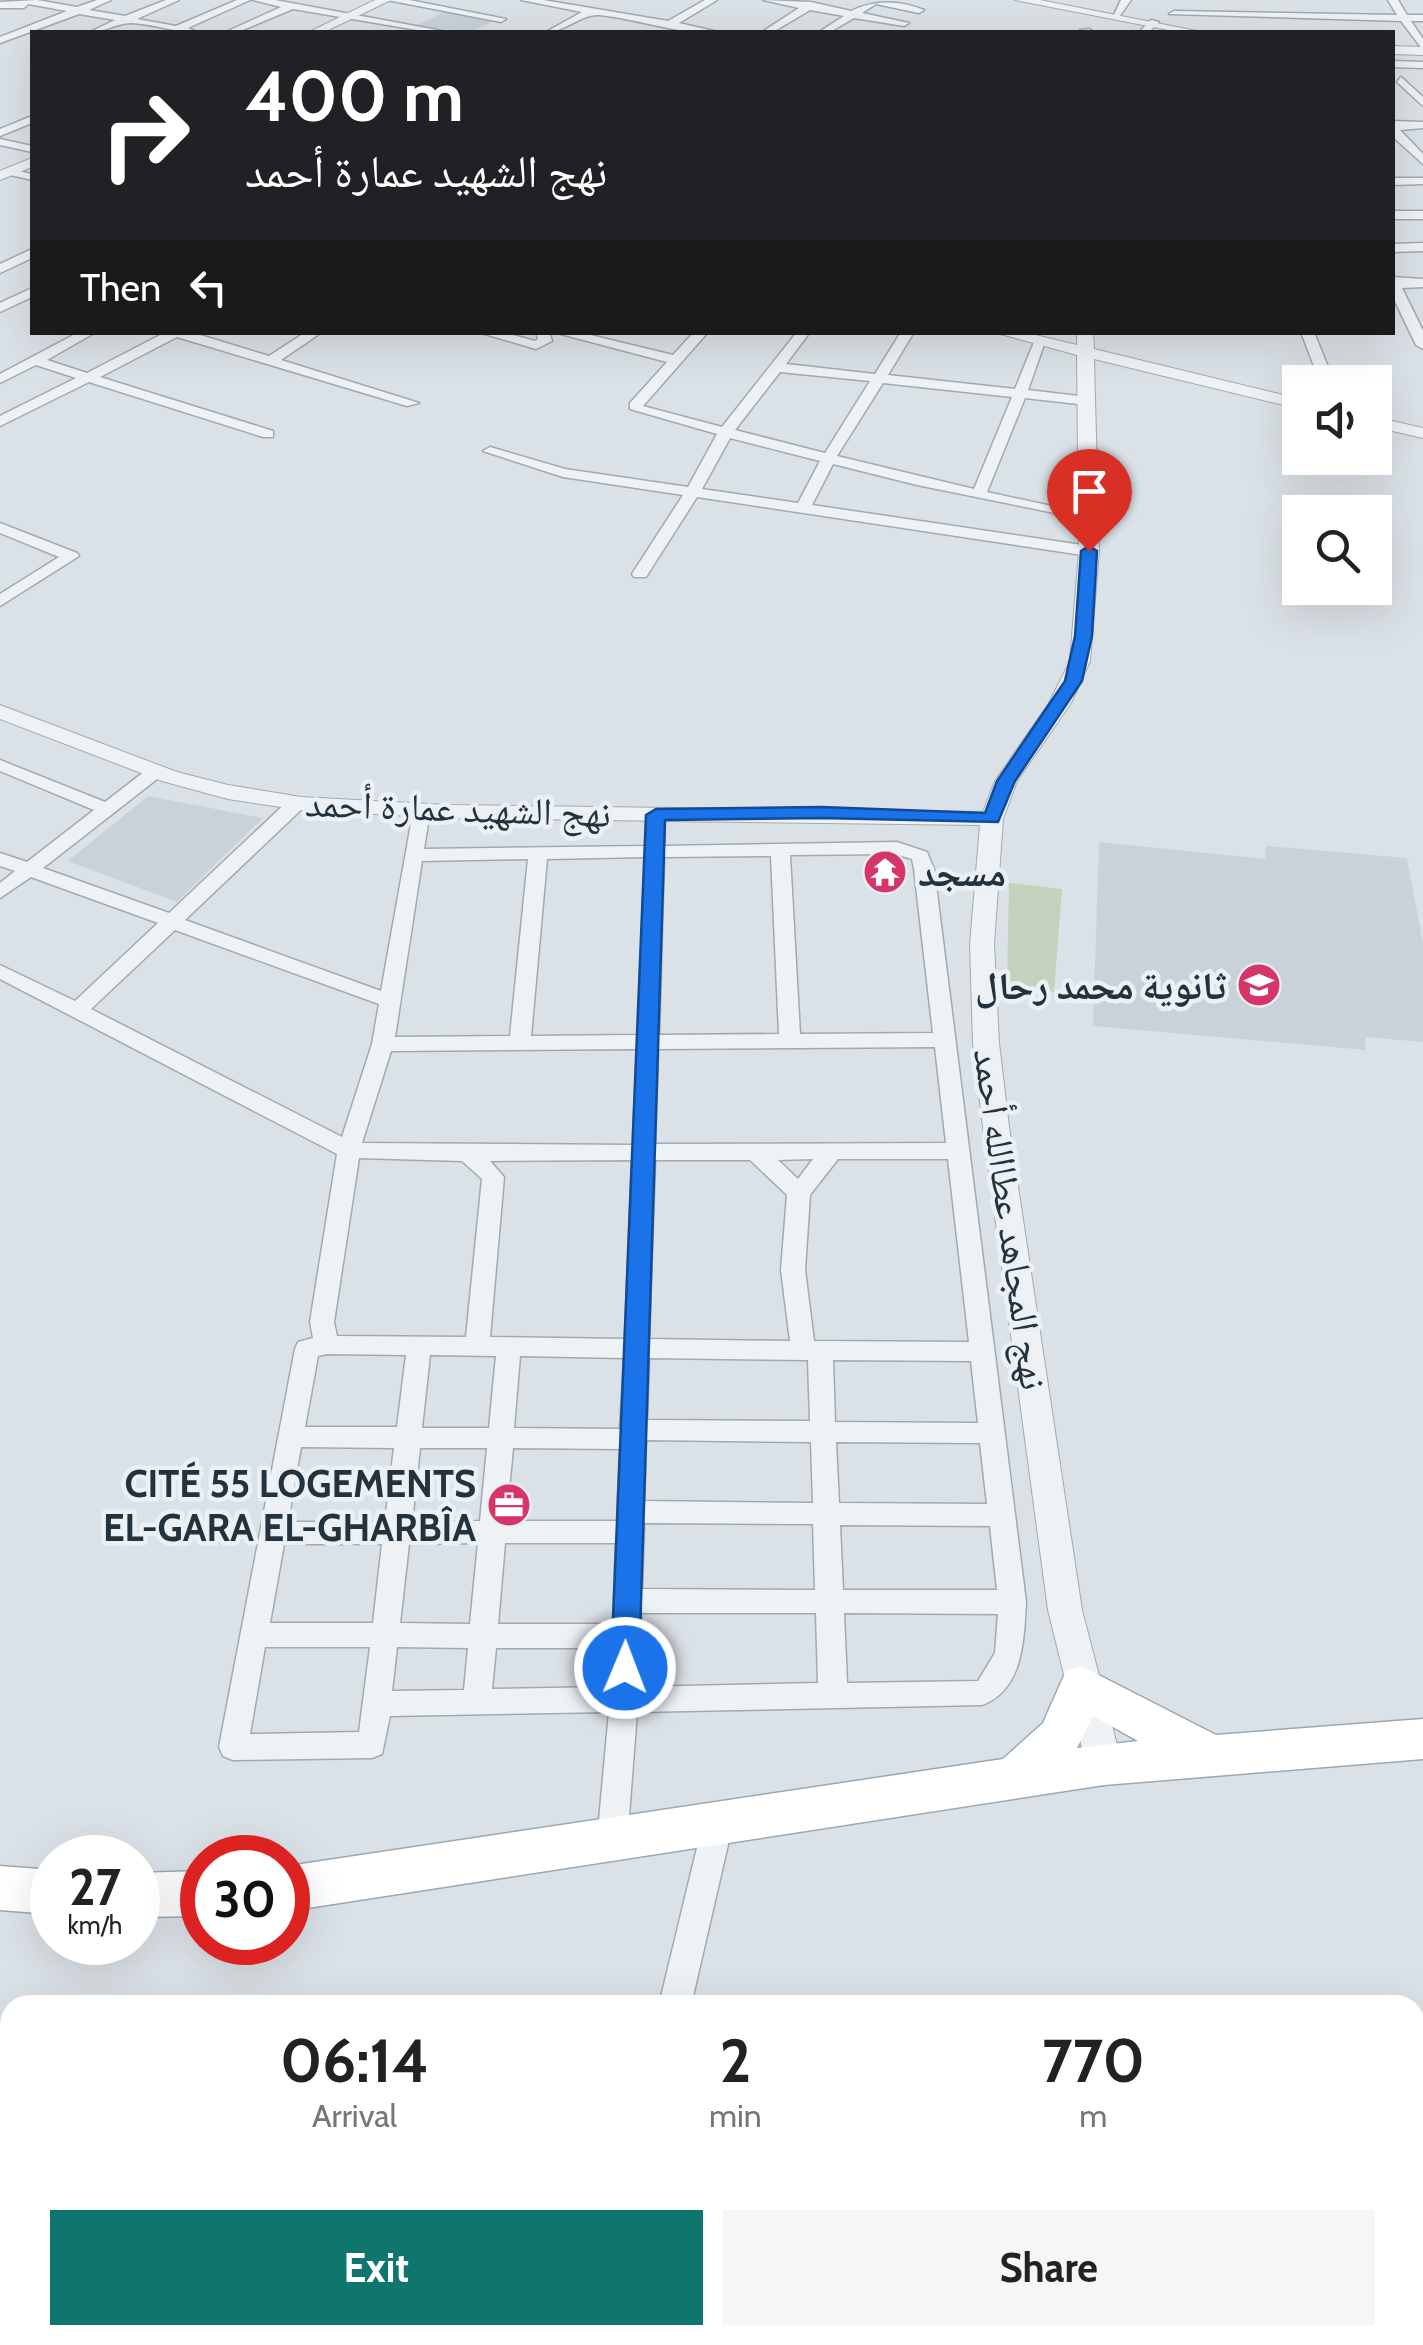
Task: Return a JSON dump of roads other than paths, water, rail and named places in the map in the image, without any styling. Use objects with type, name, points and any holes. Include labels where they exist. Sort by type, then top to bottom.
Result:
[{"type":"main road","points":[[1013,1777],[1053,1748],[1066,1728],[1081,1685],[1122,1711],[1212,1754]]},
{"type":"main road","points":[[310,1886],[1104,1764],[1423,1739]]},
{"type":"main road","points":[[0,1888],[30,1890]]},
{"type":"street","points":[[0,40],[106,0]]},
{"type":"street","points":[[100,30],[174,0]]},
{"type":"street","points":[[175,30],[246,0]]},
{"type":"street","points":[[258,0],[431,30]]},
{"type":"street","points":[[320,30],[388,0],[501,19]]},
{"type":"street","points":[[555,30],[613,0]]},
{"type":"street","points":[[670,25],[712,0]]},
{"type":"street","points":[[768,0],[904,22]]},
{"type":"street","points":[[770,30],[820,0]]},
{"type":"street","points":[[894,30],[932,0]]},
{"type":"street","points":[[1021,0],[1076,4],[1186,30]]},
{"type":"street","points":[[1116,15],[1126,0]]},
{"type":"street","points":[[1159,23],[1182,0]]},
{"type":"street","points":[[1259,0],[1273,30]]},
{"type":"street","points":[[479,30],[534,1],[695,30]]},
{"type":"street","points":[[827,30],[870,1],[919,10]]},
{"type":"street","points":[[1328,1],[1343,30]]},
{"type":"street","points":[[1394,1],[1418,32],[1423,49],[1395,50]]},
{"type":"street","points":[[26,2],[8,29],[30,37]]},
{"type":"street","points":[[0,5],[26,2],[82,7],[169,30]]},
{"type":"street","points":[[1378,2],[1409,3]]},
{"type":"street","points":[[236,30],[290,6]]},
{"type":"street","points":[[398,30],[443,9]]},
{"type":"street","points":[[1159,23],[1265,15],[1423,18]]},
{"type":"street","points":[[628,30],[646,21]]},
{"type":"street","points":[[1396,32],[1418,32]]},
{"type":"street","points":[[1395,64],[1423,65]]},
{"type":"street","points":[[1397,80],[1423,81]]},
{"type":"street","points":[[1397,80],[1423,103]]},
{"type":"street","points":[[1408,102],[1423,103]]},
{"type":"street","points":[[0,133],[30,120]]},
{"type":"street","points":[[1395,126],[1423,126]]},
{"type":"street","points":[[1395,128],[1421,156]]},
{"type":"street","points":[[0,142],[30,149]]},
{"type":"street","points":[[1395,154],[1421,156]]},
{"type":"street","points":[[5,174],[30,163]]},
{"type":"street","points":[[5,174],[30,178]]},
{"type":"street","points":[[1395,182],[1423,181]]},
{"type":"street","points":[[1395,215],[1421,219]]},
{"type":"street","points":[[1395,248],[1423,247]]},
{"type":"street","points":[[0,269],[30,255]]},
{"type":"street","points":[[1395,283],[1423,283]]},
{"type":"street","points":[[1395,286],[1419,327],[1423,345]]},
{"type":"street","points":[[4,302],[30,293]]},
{"type":"street","points":[[4,302],[30,307]]},
{"type":"street","points":[[0,380],[85,335]]},
{"type":"street","points":[[0,422],[171,335]]},
{"type":"street","points":[[182,335],[412,403]]},
{"type":"street","points":[[270,361],[311,335]]},
{"type":"street","points":[[496,335],[536,345],[545,341],[543,335]]},
{"type":"street","points":[[571,335],[676,360]]},
{"type":"street","points":[[699,335],[635,406],[726,432],[1089,518]]},
{"type":"street","points":[[640,574],[726,432],[802,335]]},
{"type":"street","points":[[803,509],[830,456],[906,335]]},
{"type":"street","points":[[1013,335],[1041,342],[1085,342],[1282,399]]},
{"type":"street","points":[[1307,335],[1321,365]]},
{"type":"street","points":[[978,494],[1041,342]]},
{"type":"street","name":"نهج المجاهد عطاالله أحمد","points":[[1085,342],[1089,551],[1083,636],[1073,681],[1006,781],[992,818],[982,944],[986,1043],[1065,1610],[1104,1764]]},
{"type":"street","points":[[36,362],[268,434]]},
{"type":"street","points":[[776,366],[1087,401]]},
{"type":"street","points":[[1392,426],[1423,433]]},
{"type":"street","points":[[490,451],[563,472],[1089,551]]},
{"type":"street","points":[[0,528],[71,556],[0,601]]},
{"type":"street","name":"نهج الشهيد عمارة أحمد","points":[[0,710],[156,772],[226,792],[298,803],[421,811],[656,815],[821,812],[992,818]]},
{"type":"street","points":[[0,766],[107,809]]},
{"type":"street","points":[[0,892],[156,772]]},
{"type":"street","points":[[77,1011],[298,803]]},
{"type":"street","points":[[327,1345],[322,1322],[350,1150],[383,1044],[421,811]]},
{"type":"street","points":[[612,1842],[624,1700],[656,815]]},
{"type":"street","points":[[377,1704],[982,1693],[993,1686],[1010,1653],[1012,1602],[920,856],[897,848],[416,855]]},
{"type":"street","points":[[780,849],[790,1041]]},
{"type":"street","points":[[520,1043],[538,853]]},
{"type":"street","points":[[0,859],[390,1001]]},
{"type":"street","points":[[0,972],[350,1150],[957,1151]]},
{"type":"street","points":[[383,1044],[942,1040]]},
{"type":"street","points":[[492,1177],[532,1152]]},
{"type":"street","points":[[756,1152],[798,1193]]},
{"type":"street","points":[[830,1152],[798,1193],[793,1270],[811,1352],[822,1433],[833,1696]]},
{"type":"street","points":[[468,1153],[492,1177],[478,1348]]},
{"type":"street","points":[[418,1348],[372,1746],[234,1747],[307,1350],[327,1345],[982,1352]]},
{"type":"street","points":[[477,1702],[510,1348]]},
{"type":"street","points":[[292,1437],[990,1433]]},
{"type":"street","points":[[273,1533],[492,1533],[630,1522],[824,1514],[1002,1516]]},
{"type":"street","points":[[626,1601],[1012,1602]]},
{"type":"street","points":[[252,1635],[626,1636]]},
{"type":"street","points":[[677,1995],[718,1823]]},
{"type":"place","name":"مسجد","points":[[885,872]]},
{"type":"place","name":"ثانوية محمد رحال","points":[[1259,985]]},
{"type":"place","name":"CITÉ 55 LOGEMENTS EL-GARA EL-GHARBÎA","points":[[509,1505]]}]
